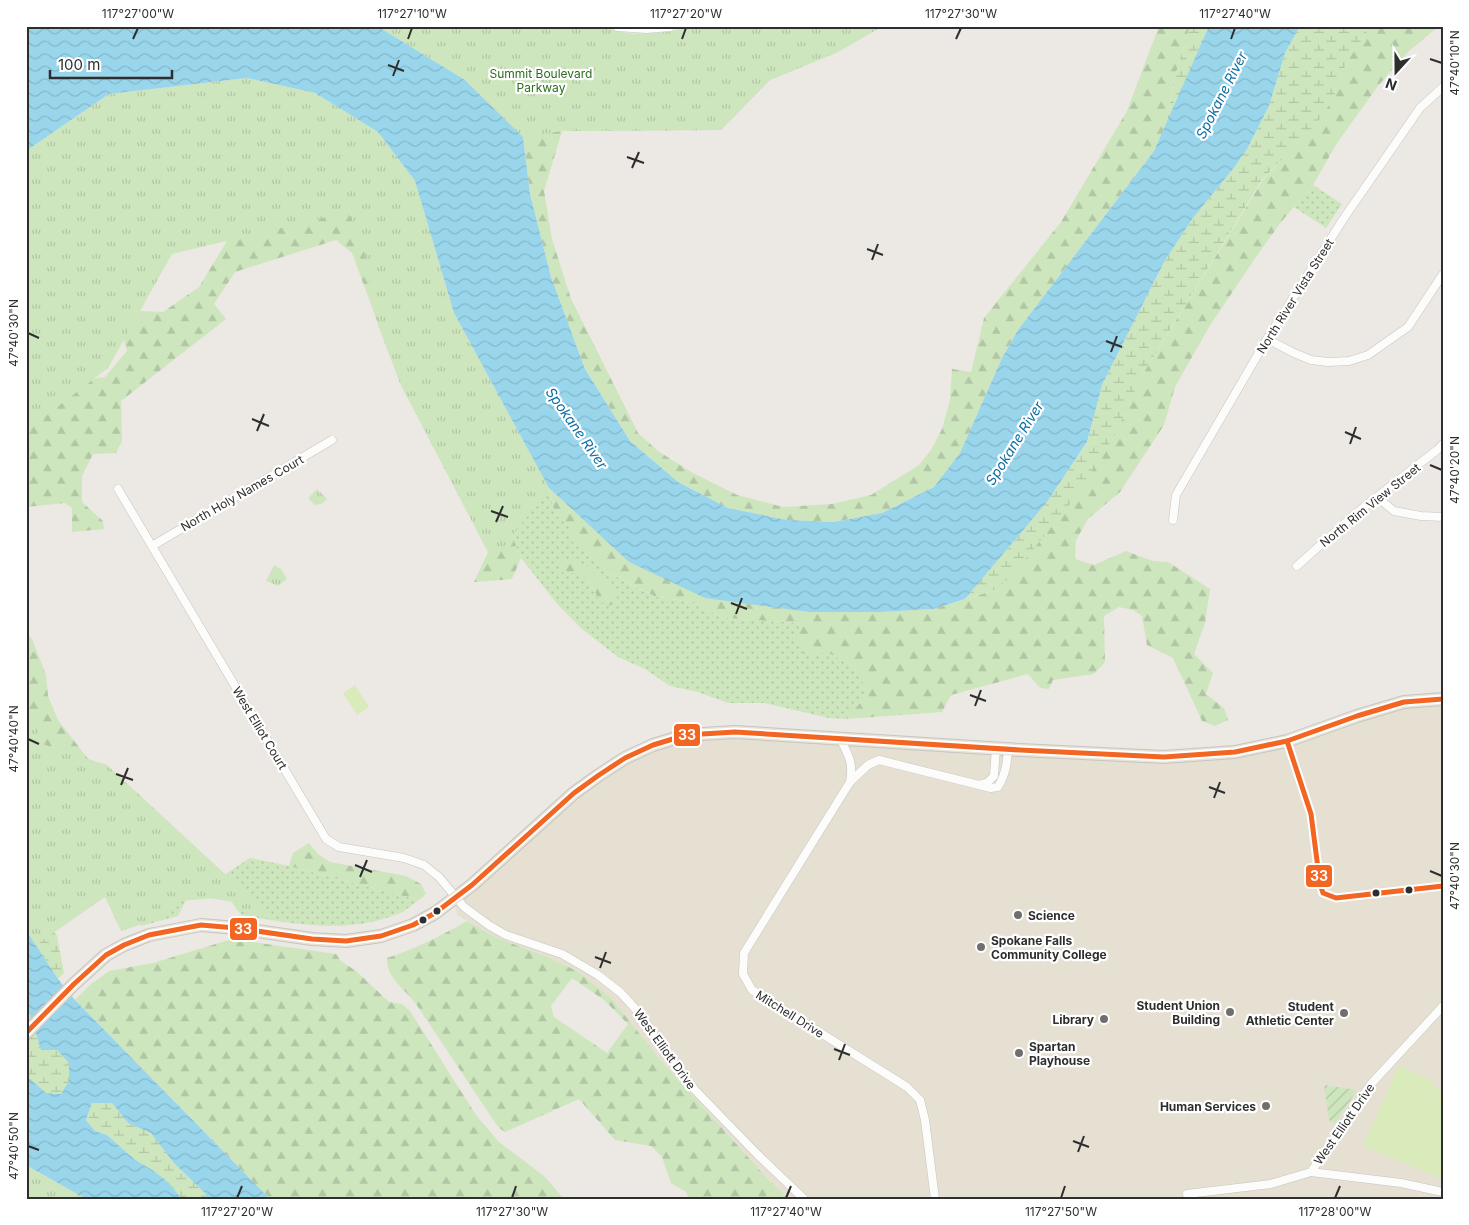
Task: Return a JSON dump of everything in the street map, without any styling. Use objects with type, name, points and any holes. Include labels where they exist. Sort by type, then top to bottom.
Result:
[{"type":"main road","points":[[26,1033],[74,984],[106,955],[149,935],[200,925],[324,940],[356,940],[387,935],[408,927],[435,913],[456,898],[574,793],[625,758],[653,745],[686,735],[735,732],[1164,757],[1234,752],[1287,741],[1357,716],[1404,702],[1443,699]]},
{"type":"street","points":[[617,26],[646,28],[670,26]]},
{"type":"street","name":"North River Vista Street","points":[[1173,520],[1176,495],[1267,339],[1387,154],[1420,108],[1443,87]]},
{"type":"street","points":[[1267,339],[1294,354],[1311,360],[1328,362],[1348,361],[1368,355],[1408,326],[1443,274]]},
{"type":"street","name":"North Holy Names Court","points":[[152,546],[332,440]]},
{"type":"street","name":"North Rim View Street","points":[[1297,566],[1355,514],[1443,444]]},
{"type":"street","name":"West Elliot Court","points":[[118,489],[326,839],[339,847],[404,858],[420,863],[435,873],[456,898]]},
{"type":"street","points":[[1377,497],[1394,511],[1443,518]]},
{"type":"street","points":[[840,738],[851,759],[850,782]]},
{"type":"street","points":[[979,785],[991,788],[998,786],[1006,768],[1002,749]]},
{"type":"street","points":[[979,785],[987,783],[994,776],[1002,749]]},
{"type":"street","name":"Mitchell Drive","points":[[935,1199],[925,1120],[920,1100],[900,1083],[752,990],[743,974],[744,953],[850,782],[868,765],[879,760],[979,785]]},
{"type":"street","name":"West Elliott Drive","points":[[456,898],[469,912],[490,926],[506,934],[571,958],[598,975],[621,993],[650,1026],[695,1090],[804,1199]]},
{"type":"street","name":"West Elliott Drive","points":[[1187,1194],[1271,1184],[1311,1172],[1371,1084],[1443,1006]]},
{"type":"street","points":[[1311,1172],[1400,1183],[1443,1192]]},
{"type":"shaded area","name":"Spokane Falls Community College","points":[[1443,699],[1443,1199],[789,1199],[767,1178],[658,1057],[611,998],[577,971],[545,956],[495,937],[457,915],[455,904],[599,775],[686,735],[964,747],[1235,752],[1357,716]]},
{"type":"green space","name":"Summit Boulevard Parkway","points":[[377,26],[593,26],[633,34],[668,32],[695,26],[883,26],[838,52],[770,80],[721,130],[562,131],[523,137],[465,80]]},
{"type":"green space","points":[[721,26],[883,26],[838,52],[770,80],[721,130],[562,131],[544,191],[552,239],[571,299],[638,433],[658,451],[691,472],[737,495],[783,507],[832,504],[871,495],[919,465],[931,450],[942,429],[950,400],[952,369],[971,372],[984,318],[1061,222],[1127,111],[1159,26],[1190,26],[1173,83],[1167,123],[1154,151],[1018,330],[1002,358],[960,453],[934,487],[882,513],[834,522],[787,520],[728,508],[678,482],[630,441],[585,369],[551,277],[530,194],[523,137],[487,101],[499,83],[581,43]]},
{"type":"green space","points":[[1190,26],[1209,26],[1167,123],[1173,83]]},
{"type":"green space","points":[[1300,26],[1371,26],[1347,61],[1333,99],[1315,126],[1262,180],[1141,377],[1115,435],[1071,503],[1010,578],[992,591],[965,599],[1047,502],[1087,443],[1102,385],[1164,262],[1193,218],[1247,149],[1269,106],[1285,53]]},
{"type":"green space","points":[[1371,26],[1439,26],[1409,51],[1378,86],[1337,143],[1313,185],[1281,222],[1256,257],[1209,327],[1175,387],[1164,425],[1120,492],[1088,519],[1076,540],[1075,559],[1094,565],[1126,551],[1153,561],[1168,562],[1210,589],[1205,623],[1194,654],[1213,673],[1206,694],[1224,708],[1228,720],[1215,726],[1202,721],[1173,658],[1147,645],[1142,616],[1133,610],[1119,607],[1104,616],[1105,662],[1094,674],[1053,680],[1049,689],[1040,688],[1028,674],[951,695],[942,712],[846,719],[868,694],[855,667],[829,653],[805,654],[797,644],[796,635],[801,626],[798,623],[727,618],[716,615],[701,604],[654,596],[606,571],[572,541],[569,527],[555,514],[549,488],[629,562],[809,612],[881,612],[933,609],[992,591],[1115,435],[1141,377],[1263,180],[1315,125],[1333,99],[1347,61]]},
{"type":"green space","points":[[247,78],[315,93],[378,132],[415,181],[454,313],[549,488],[499,553],[488,552],[400,383],[378,325],[363,244],[348,212],[172,254],[108,368],[26,431],[26,151],[109,94]]},
{"type":"green space","points":[[315,93],[519,515],[513,538],[521,558],[512,579],[474,582],[488,552],[400,383],[352,253],[336,240],[235,272],[214,304],[226,319],[121,401],[122,441],[116,453],[93,454],[82,476],[82,502],[103,521],[104,529],[72,532],[72,508],[65,503],[26,507],[26,380],[62,383],[105,377],[127,351],[120,327],[125,314],[140,311],[163,312],[199,287],[241,218],[26,151]]},
{"type":"green space","points":[[1313,185],[1342,204],[1326,228],[1294,207]]},
{"type":"green space","points":[[530,453],[549,488],[555,514],[569,527],[572,541],[606,571],[653,596],[701,604],[716,615],[727,618],[798,623],[829,653],[855,667],[868,694],[846,719],[829,718],[764,703],[728,703],[698,692],[670,686],[645,669],[618,657],[582,629],[558,605],[521,558],[513,538]],"holes":[[[589,567],[600,602],[591,583],[578,573],[561,572]]]},
{"type":"green space","points":[[317,489],[327,499],[321,504],[315,505],[308,498]]},
{"type":"green space","points":[[562,561],[579,563],[592,570],[616,593],[617,601],[609,606],[599,601],[591,583],[578,573],[561,572],[558,566]]},
{"type":"green space","points":[[274,565],[281,569],[287,579],[278,586],[266,581]]},
{"type":"green space","points":[[26,633],[32,639],[46,675],[48,696],[58,720],[112,790],[26,764]]},
{"type":"green space","points":[[355,685],[369,707],[357,715],[343,693]]},
{"type":"green space","points":[[26,700],[42,744],[107,765],[275,920],[237,910],[232,902],[212,898],[182,901],[161,918],[121,931],[105,897],[36,945],[26,930]]},
{"type":"green space","points":[[26,764],[224,875],[250,858],[289,866],[419,900],[403,912],[381,920],[341,926],[321,926],[241,915],[232,901],[207,898],[186,900],[178,916],[141,926]]},
{"type":"green space","points":[[309,843],[318,854],[330,862],[406,876],[421,884],[426,894],[419,900],[289,866],[293,853]]},
{"type":"green space","points":[[26,891],[57,936],[64,973],[58,979],[26,930]]},
{"type":"green space","points":[[467,921],[495,937],[545,956],[577,971],[611,998],[658,1057],[767,1178],[789,1199],[689,1199],[686,1192],[671,1183],[662,1157],[651,1146],[615,1140],[579,1099],[505,1132],[498,1127],[416,1004],[397,983],[388,965],[387,958],[438,937]],"holes":[[[572,978],[604,1000],[628,1024],[607,1053],[554,1017],[551,1006]]]},
{"type":"green space","points":[[232,939],[336,954],[341,961],[356,971],[389,1002],[402,1004],[410,1011],[476,1115],[499,1142],[544,1176],[564,1199],[270,1199],[75,1000],[90,985],[109,971],[153,963]]},
{"type":"green space","points":[[26,1008],[31,1017],[69,1063],[69,1081],[61,1094],[46,1093],[26,1075]]},
{"type":"green space","points":[[1399,1065],[1431,1081],[1443,1096],[1443,1179],[1363,1146]]},
{"type":"green space","points":[[1324,1085],[1357,1090],[1335,1124],[1329,1120]]},
{"type":"green space","points":[[92,1103],[112,1103],[128,1123],[151,1133],[206,1194],[205,1199],[182,1199],[168,1182],[154,1171],[134,1159],[107,1135],[95,1131],[86,1120]]},
{"type":"green space","points":[[26,1165],[79,1195],[88,1199],[26,1199]]},
{"type":"water","name":"Spokane River","points":[[26,26],[377,26],[465,80],[523,137],[530,194],[551,277],[585,369],[630,441],[678,482],[728,508],[787,520],[834,522],[882,513],[934,487],[960,453],[1002,358],[1018,330],[1154,151],[1209,26],[1300,26],[1285,53],[1269,106],[1247,149],[1193,218],[1164,262],[1102,385],[1087,442],[1047,502],[965,599],[933,609],[881,612],[809,612],[705,598],[629,562],[549,488],[454,313],[415,181],[378,132],[315,93],[247,78],[109,94],[26,151]]},
{"type":"water","points":[[26,930],[58,979],[75,1000],[270,1199],[205,1199],[206,1194],[174,1163],[151,1133],[128,1123],[112,1103],[92,1103],[86,1120],[95,1131],[107,1135],[134,1159],[168,1182],[182,1199],[88,1199],[26,1165],[26,1075],[46,1093],[61,1094],[69,1081],[69,1063],[57,1050],[41,1050],[31,1017],[26,1008]]},
{"type":"transit line","name":"33","points":[[26,1033],[74,984],[106,955],[149,935],[201,925],[312,939],[346,941],[381,936],[413,925],[435,913],[472,885],[574,793],[599,775],[625,758],[653,745],[686,735],[735,732],[1164,757],[1235,752],[1287,741],[1357,716],[1404,702],[1443,699]]},
{"type":"transit line","name":"33","points":[[1287,741],[1311,814],[1320,884],[1323,893],[1336,898],[1443,886]]},
{"type":"place","name":"Science","points":[[1018,915]]},
{"type":"place","name":"Spokane Falls Community College","points":[[981,947]]},
{"type":"place","name":"Student Union Building","points":[[1230,1012]]},
{"type":"place","name":"Student Athletic Center","points":[[1344,1013]]},
{"type":"place","name":"Library","points":[[1104,1019]]},
{"type":"place","name":"Spartan Playhouse","points":[[1019,1053]]},
{"type":"place","name":"Human Services","points":[[1266,1106]]}]
